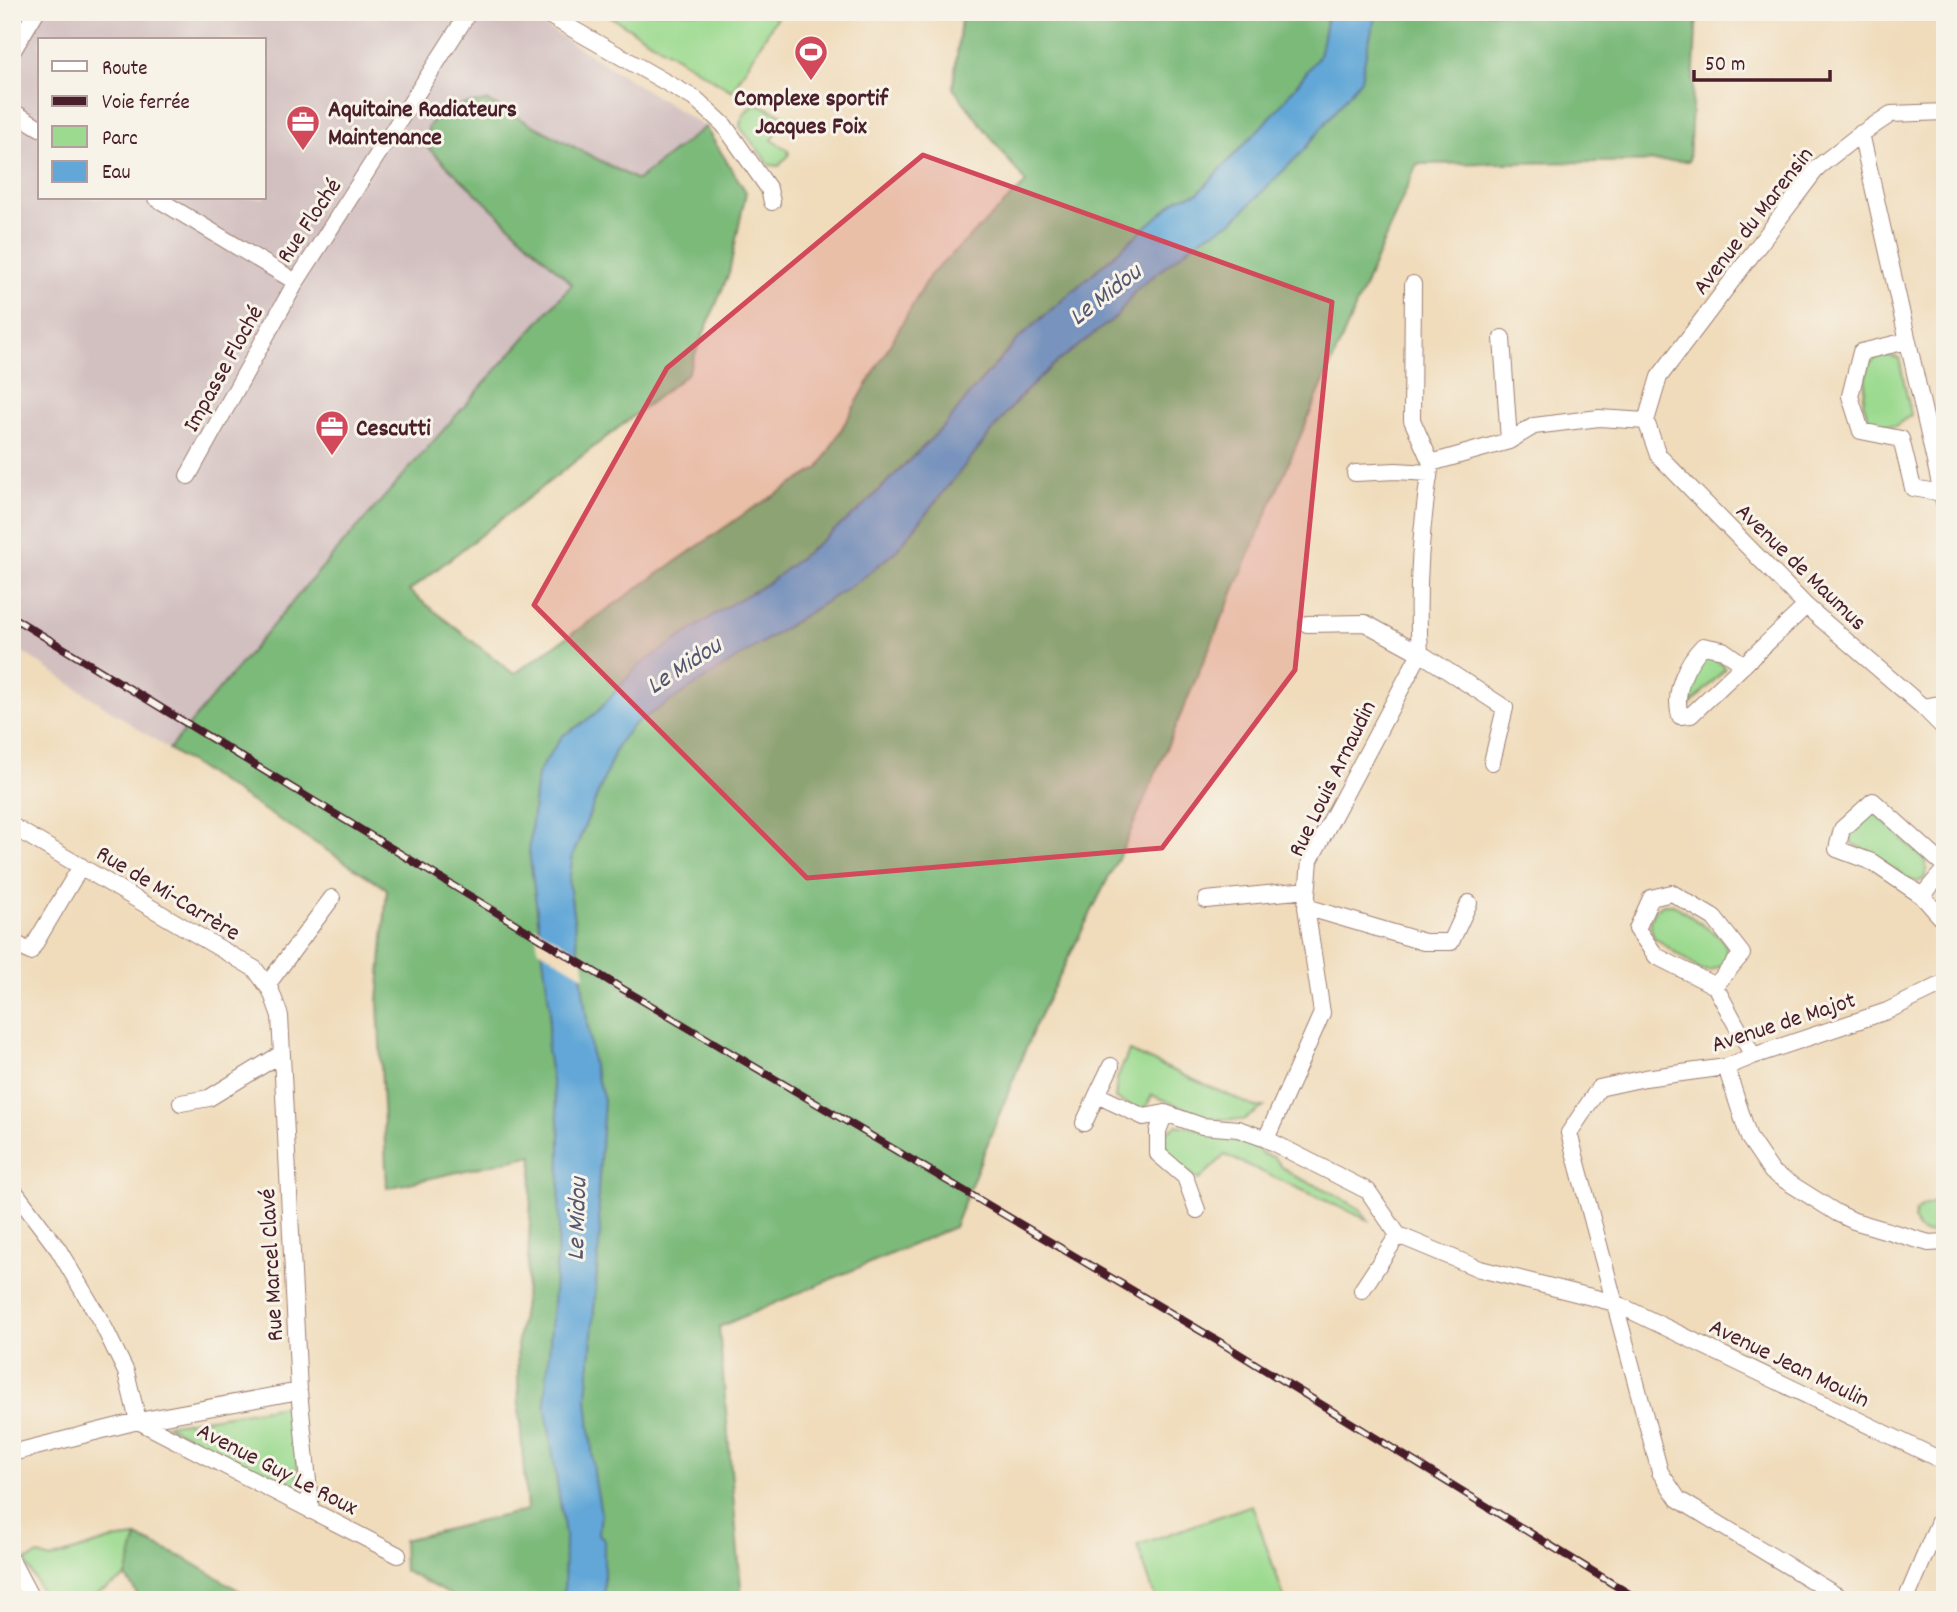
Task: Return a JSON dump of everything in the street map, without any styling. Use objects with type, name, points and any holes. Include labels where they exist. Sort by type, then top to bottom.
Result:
[{"type":"street","points":[[12,52],[36,12]]},
{"type":"street","name":"Rue Floché","points":[[159,200],[296,282],[469,12]]},
{"type":"street","points":[[543,12],[697,100],[724,125],[769,189],[772,202]]},
{"type":"street","points":[[12,111],[38,127]]},
{"type":"street","name":"Avenue du Marensin","points":[[1646,421],[1659,377],[1818,167],[1861,133],[1891,114],[1945,112]]},
{"type":"street","points":[[1861,133],[1943,499]]},
{"type":"street","name":"Impasse Floché","points":[[188,477],[296,282]]},
{"type":"street","points":[[1413,284],[1412,419],[1430,468],[1425,497],[1418,616],[1420,653]]},
{"type":"street","points":[[1502,338],[1509,441]]},
{"type":"street","points":[[1907,341],[1861,352],[1850,396],[1861,431],[1901,439],[1913,488],[1943,499]]},
{"type":"street","points":[[1355,473],[1430,468],[1509,441],[1534,426],[1599,418],[1646,421]]},
{"type":"street","name":"Avenue de Maumus","points":[[1646,421],[1658,456],[1806,606],[1945,729]]},
{"type":"street","points":[[1744,664],[1723,650],[1703,646],[1692,656],[1681,685],[1677,705],[1680,716],[1691,715],[1806,606]]},
{"type":"street","points":[[1307,625],[1365,623],[1420,653],[1505,708],[1492,762]]},
{"type":"street","name":"Rue Louis Arnaudin","points":[[1266,1139],[1322,1013],[1306,907],[1310,860],[1420,653]]},
{"type":"street","points":[[1923,707],[1945,703]]},
{"type":"street","points":[[1922,895],[1945,868],[1873,801],[1842,829],[1837,849],[1872,862],[1922,895],[1945,922]]},
{"type":"street","name":"Rue de Mi-Carrère","points":[[12,826],[255,969],[271,991],[280,1016]]},
{"type":"street","points":[[12,941],[30,952],[81,866]]},
{"type":"street","points":[[1206,900],[1307,890]]},
{"type":"street","points":[[1715,986],[1742,954],[1714,918],[1672,893],[1651,898],[1637,929],[1656,956],[1715,986],[1753,1056]]},
{"type":"street","points":[[267,985],[332,898]]},
{"type":"street","points":[[1306,907],[1424,942],[1451,942],[1469,903]]},
{"type":"street","name":"Avenue de Majot","points":[[1615,1303],[1569,1133],[1599,1088],[1645,1078],[1726,1067],[1887,1011],[1945,983]]},
{"type":"street","name":"Rue Marcel Clavé","points":[[280,1016],[299,1391],[310,1511]]},
{"type":"street","points":[[181,1102],[208,1098],[281,1054]]},
{"type":"street","points":[[1084,1124],[1111,1066]]},
{"type":"street","points":[[1726,1067],[1749,1138],[1772,1171],[1854,1221],[1928,1242],[1945,1241]]},
{"type":"street","points":[[1097,1095],[1144,1117],[1165,1113],[1202,1126],[1238,1129],[1266,1139],[1368,1191],[1398,1235],[1362,1290]]},
{"type":"street","points":[[1165,1113],[1158,1131],[1158,1154],[1185,1177],[1197,1210]]},
{"type":"street","points":[[12,1188],[58,1249],[102,1323],[126,1372],[138,1420]]},
{"type":"street","name":"Avenue Jean Moulin","points":[[1398,1235],[1480,1269],[1615,1303],[1945,1462]]},
{"type":"street","points":[[1615,1303],[1660,1472],[1678,1499],[1844,1600]]},
{"type":"street","name":"Avenue Guy Le Roux","points":[[12,1453],[138,1420],[299,1391]]},
{"type":"street","name":"Avenue Guy Le Roux","points":[[138,1420],[398,1555]]},
{"type":"street","points":[[1906,1600],[1945,1507]]},
{"type":"street","points":[[12,1562],[32,1600]]},
{"type":"highlighted area","points":[[923,155],[1332,302],[1295,670],[1162,848],[807,878],[534,605],[667,368]]},
{"type":"shaded area","points":[[12,12],[522,12],[705,127],[637,180],[487,101],[426,146],[572,284],[305,587],[169,749],[12,645]]},
{"type":"green space","points":[[603,12],[780,12],[732,91]]},
{"type":"green space","points":[[962,12],[1697,12],[1689,161],[1417,164],[1126,842],[1036,1023],[954,1227],[719,1327],[742,1600],[460,1600],[404,1571],[403,1540],[527,1510],[517,1346],[527,1283],[533,1155],[387,1188],[378,1002],[387,889],[169,749],[305,587],[572,284],[426,146],[428,128],[441,108],[487,101],[637,180],[705,127],[746,192],[729,273],[687,374],[409,591],[514,674],[747,512],[819,468],[930,275],[1026,183],[953,88]]},
{"type":"green space","points":[[757,103],[786,117],[772,140],[788,150],[789,155],[779,166],[770,165],[740,127],[745,113]]},
{"type":"green space","points":[[1887,355],[1899,358],[1911,415],[1895,426],[1875,424],[1869,418],[1863,403],[1868,365],[1877,357]]},
{"type":"green space","points":[[1710,656],[1725,669],[1687,708],[1685,700],[1698,658]]},
{"type":"green space","points":[[1873,811],[1925,860],[1927,870],[1924,879],[1917,882],[1911,880],[1852,843],[1848,833]]},
{"type":"green space","points":[[1663,904],[1673,904],[1721,938],[1727,950],[1725,964],[1710,971],[1700,970],[1654,937],[1651,919]]},
{"type":"green space","points":[[1129,1051],[1255,1107],[1264,1107],[1243,1120],[1208,1118],[1152,1095],[1147,1105],[1140,1110],[1115,1099],[1117,1079]]},
{"type":"green space","points":[[1177,1125],[1239,1135],[1265,1155],[1274,1157],[1282,1167],[1299,1178],[1360,1209],[1368,1220],[1225,1155],[1199,1180],[1166,1155],[1164,1133]]},
{"type":"green space","points":[[1945,1198],[1945,1232],[1924,1233],[1917,1229],[1914,1220],[1916,1211]]},
{"type":"green space","points":[[291,1405],[300,1494],[166,1425]]},
{"type":"green space","points":[[1252,1505],[1285,1600],[1156,1600],[1137,1545]]},
{"type":"green space","points":[[137,1537],[126,1577],[86,1600],[46,1600],[25,1561],[39,1555],[50,1559],[110,1540]]},
{"type":"green space","points":[[137,1537],[184,1558],[255,1600],[141,1600],[126,1577]]},
{"type":"water","name":"Le Midou","points":[[1328,12],[1377,12],[1361,79],[1303,151],[1233,221],[1200,239],[1136,290],[1117,316],[1052,366],[1018,399],[897,550],[860,580],[633,725],[618,744],[573,855],[569,882],[593,1066],[604,1100],[598,1192],[600,1234],[587,1398],[601,1513],[599,1534],[604,1539],[604,1600],[564,1600],[565,1535],[545,1403],[559,1228],[560,1132],[547,1050],[550,1009],[529,851],[537,774],[562,736],[597,712],[636,668],[724,608],[770,582],[858,511],[947,423],[1020,337],[1179,198],[1198,193],[1276,111],[1319,56]]},
{"type":"pier","points":[[535,926],[582,954],[585,977],[538,949]]},
{"type":"railway","points":[[12,617],[611,982],[1223,1344],[1639,1600]]},
{"type":"place","name":"Complexe sportif Jacques Foix","points":[[811,82]]},
{"type":"place","name":"Aquitaine Radiateurs Maintenance","points":[[303,152]]},
{"type":"place","name":"Cescutti","points":[[332,457]]}]
